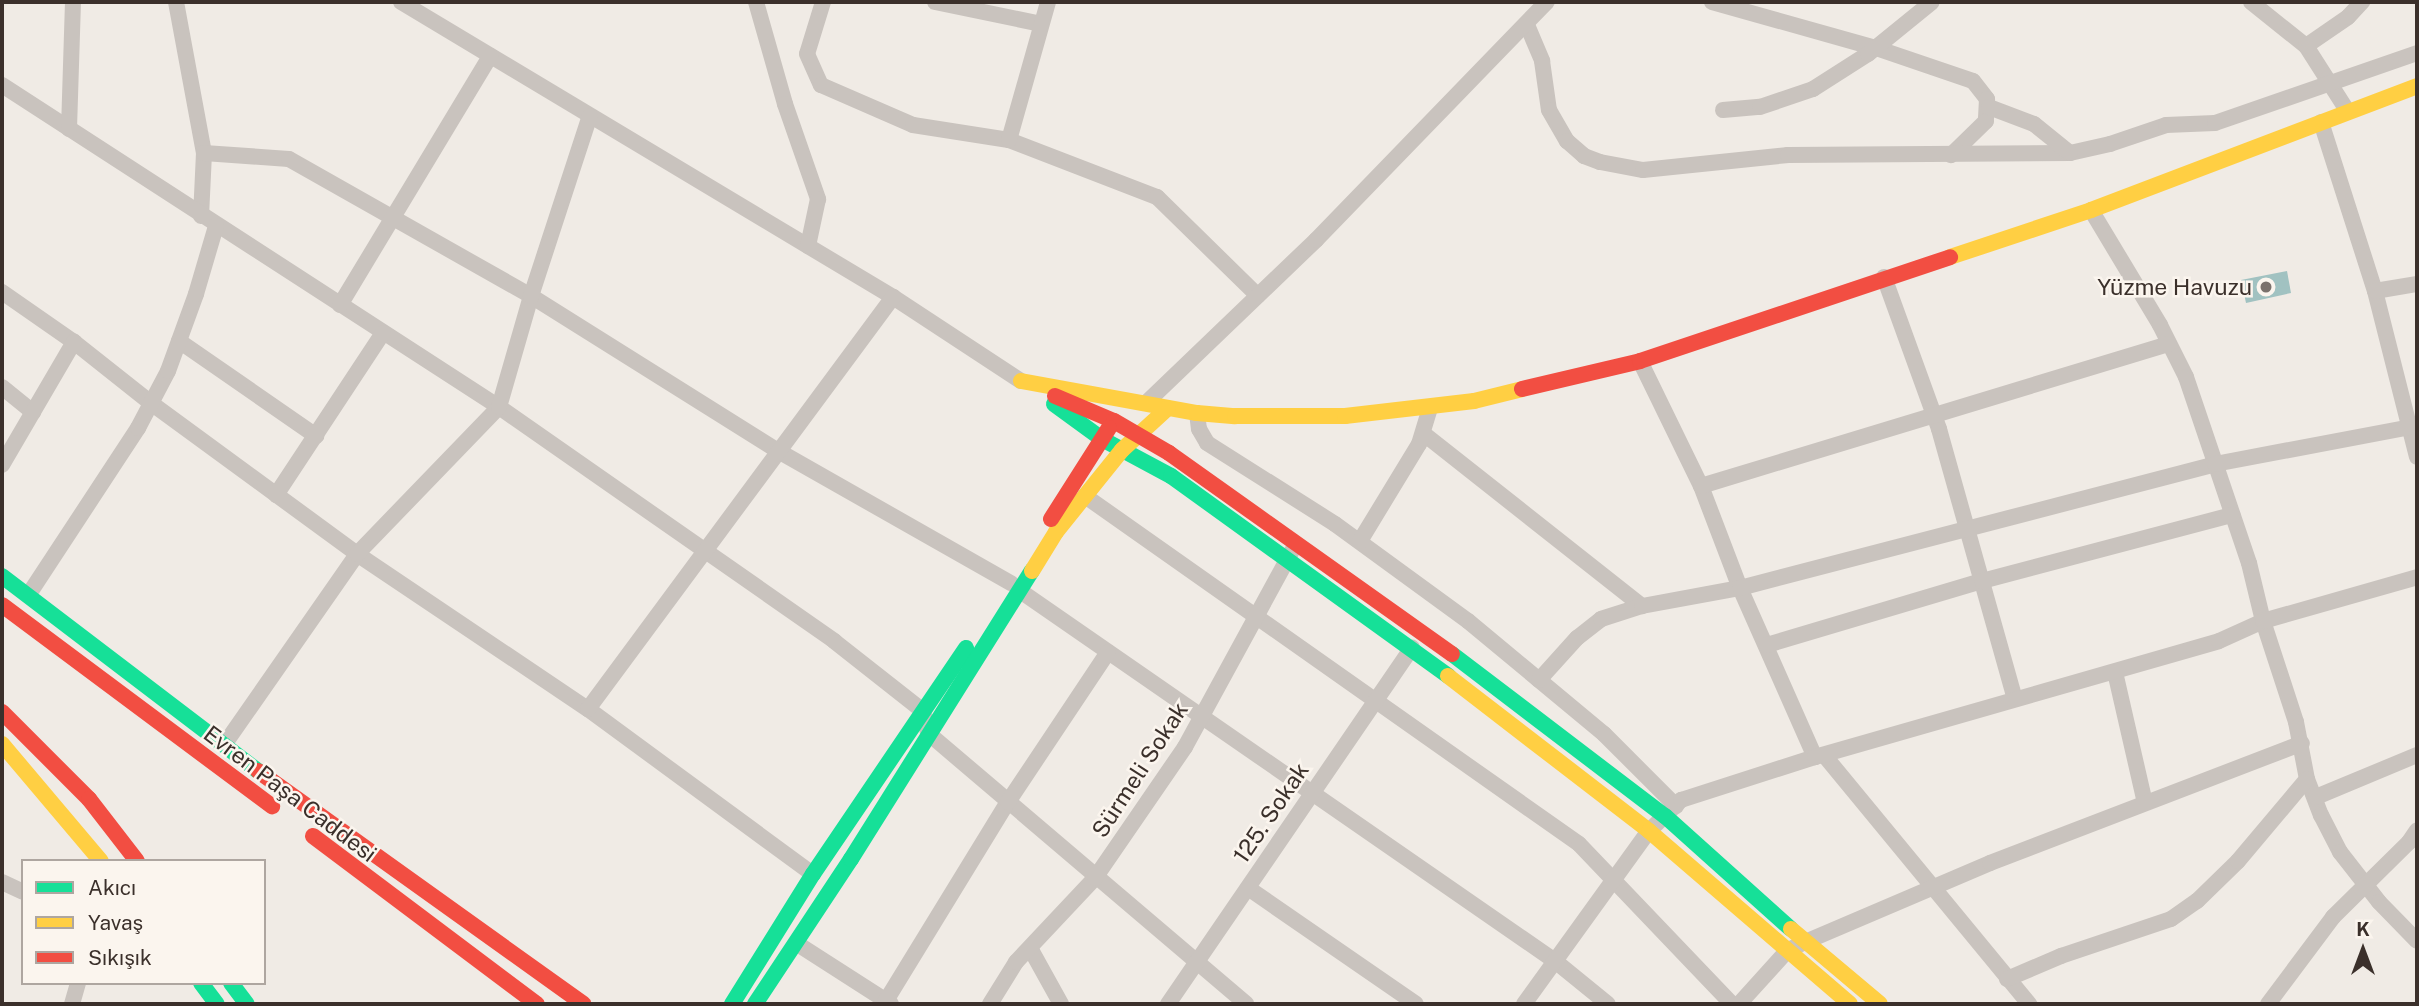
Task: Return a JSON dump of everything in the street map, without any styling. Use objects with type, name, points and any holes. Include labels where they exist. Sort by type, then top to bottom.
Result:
[{"type":"main road","points":[[1021,381],[1197,413],[1235,416],[1345,416],[1474,401],[1640,361],[1884,277],[2091,210],[2417,86]]},
{"type":"main road","points":[[1021,381],[1114,421],[1138,435],[1299,541],[1411,622],[1670,811],[1805,942],[1880,1004]]},
{"type":"main road","points":[[1021,381],[1102,439],[1171,476],[1412,648],[1649,831],[1850,1004]]},
{"type":"main road","points":[[755,1004],[928,733],[1127,400]]},
{"type":"main road","points":[[732,1004],[813,874],[923,711],[1056,533],[1122,450],[1168,408]]},
{"type":"main road","name":"Evren Paşa Caddesi","points":[[2,576],[324,821],[583,1004]]},
{"type":"main road","name":"Evren Paşa Caddesi","points":[[2,605],[537,1004]]},
{"type":"main road","points":[[2,712],[89,799],[135,859]]},
{"type":"main road","points":[[2,744],[99,859]]},
{"type":"main road","points":[[203,985],[217,1004]]},
{"type":"main road","points":[[233,985],[247,1004]]},
{"type":"street","points":[[69,129],[73,2]]},
{"type":"street","points":[[176,2],[204,153],[201,216]]},
{"type":"street","points":[[401,2],[892,297],[1021,381]]},
{"type":"street","points":[[756,2],[785,104],[818,199],[808,246]]},
{"type":"street","points":[[823,2],[807,54],[821,85],[913,125],[1009,140],[1157,197],[1258,296]]},
{"type":"street","points":[[935,2],[1041,24]]},
{"type":"street","points":[[1009,140],[1048,2]]},
{"type":"street","points":[[1146,403],[1258,296],[1547,2]]},
{"type":"street","points":[[1712,2],[1876,48],[1973,81],[1984,92],[1989,107],[1983,128],[1951,155]]},
{"type":"street","points":[[1723,110],[1760,107],[1813,89],[1876,48],[1932,2]]},
{"type":"street","points":[[2251,2],[2306,46],[2348,112]]},
{"type":"street","points":[[2306,46],[2348,17],[2362,2]]},
{"type":"street","points":[[1527,25],[1542,61],[1546,99],[1553,122],[1575,149],[1600,162],[1629,169],[1657,170],[1766,156],[2070,153],[2110,144],[2166,125],[2215,124],[2417,53]]},
{"type":"street","points":[[340,305],[490,56]]},
{"type":"street","points":[[2,85],[499,407],[834,641],[923,711],[928,733],[1196,964],[1247,1004]]},
{"type":"street","points":[[1989,107],[2034,124],[2070,153]]},
{"type":"street","points":[[224,745],[357,554],[499,407],[531,296],[590,116]]},
{"type":"street","points":[[2321,122],[2375,291],[2412,427],[2417,457]]},
{"type":"street","points":[[204,153],[289,159],[531,296],[780,452],[1015,587],[1203,717],[1311,796],[1555,961],[1608,1004]]},
{"type":"street","points":[[2091,210],[2186,377],[2249,563],[2263,621],[2302,743],[2308,779],[2320,815],[2340,852],[2364,883],[2417,941]]},
{"type":"street","points":[[29,594],[151,403],[179,341],[216,226]]},
{"type":"street","points":[[1884,277],[1934,415],[2015,699]]},
{"type":"street","points":[[2375,291],[2417,284]]},
{"type":"street","points":[[2,292],[75,342],[151,403],[357,554],[588,709],[813,874]]},
{"type":"street","points":[[588,709],[892,297]]},
{"type":"street","points":[[276,495],[383,333]]},
{"type":"street","points":[[179,341],[316,436]]},
{"type":"street","points":[[2,465],[75,342]]},
{"type":"street","points":[[1701,486],[2169,344]]},
{"type":"street","points":[[1640,361],[1701,486],[1740,588],[1820,756],[2029,1004]]},
{"type":"street","points":[[2,387],[33,412]]},
{"type":"street","points":[[1360,541],[1424,434],[1430,407]]},
{"type":"street","points":[[1197,413],[1199,429],[1207,443],[1360,541],[1458,613],[1604,734],[1670,811]]},
{"type":"street","points":[[1539,680],[1577,638],[1601,619],[1643,606],[1740,588],[2215,464],[2412,427]]},
{"type":"street","points":[[1424,434],[1643,606]]},
{"type":"street","points":[[1085,496],[1377,699],[1579,844],[1732,1004]]},
{"type":"street","points":[[1767,645],[1982,581],[2232,515]]},
{"type":"street","name":"Sürmeli Sokak","points":[[990,1004],[1016,962],[1095,877],[1203,717],[1287,558],[1299,541]]},
{"type":"street","points":[[1524,1004],[1649,831],[1682,800],[1820,756],[2115,673],[2219,641],[2263,621],[2417,577]]},
{"type":"street","name":"125. Sokak","points":[[1168,1004],[1412,648]]},
{"type":"street","points":[[796,943],[887,1003],[1008,802],[1108,652]]},
{"type":"street","points":[[2115,673],[2146,803]]},
{"type":"street","points":[[1739,1004],[1787,951],[1805,942],[1932,888],[2302,743]]},
{"type":"street","points":[[2316,797],[2417,755]]},
{"type":"street","points":[[2007,979],[2060,956],[2171,919],[2197,901],[2238,861],[2308,779]]},
{"type":"street","points":[[2268,1004],[2333,917],[2364,883],[2409,842],[2417,830]]},
{"type":"street","points":[[2,882],[21,891]]},
{"type":"street","points":[[1248,888],[1416,1004]]},
{"type":"street","points":[[1030,947],[1061,1004]]},
{"type":"street","points":[[72,1004],[77,985]]},
{"type":"water","name":"Yüzme Havuzu","points":[[2287,271],[2291,293],[2246,303],[2241,280]]},
{"type":"traffic: fast","points":[[1054,404],[1102,439],[1171,476],[1448,676]]},
{"type":"traffic: fast","points":[[755,1004],[851,859],[1032,571]]},
{"type":"traffic: fast","points":[[2,576],[258,771]]},
{"type":"traffic: fast","points":[[732,1004],[813,874],[966,648]]},
{"type":"traffic: fast","points":[[1452,654],[1665,816],[1791,929]]},
{"type":"traffic: fast","points":[[203,985],[217,1004]]},
{"type":"traffic: fast","points":[[233,985],[247,1004]]},
{"type":"traffic: slow","points":[[1950,257],[2091,210],[2417,86]]},
{"type":"traffic: slow","points":[[1021,381],[1197,413],[1235,416],[1345,416],[1474,401],[1522,389]]},
{"type":"traffic: slow","points":[[1032,571],[1056,532],[1122,450],[1168,408]]},
{"type":"traffic: slow","points":[[1448,676],[1649,831],[1850,1004]]},
{"type":"traffic: slow","points":[[2,744],[99,859]]},
{"type":"traffic: slow","points":[[1791,929],[1880,1004]]},
{"type":"traffic: jam","points":[[1522,389],[1640,361],[1950,257]]},
{"type":"traffic: jam","points":[[1055,396],[1114,421],[1169,453],[1452,654]]},
{"type":"traffic: jam","points":[[1051,519],[1109,428]]},
{"type":"traffic: jam","points":[[2,605],[272,806]]},
{"type":"traffic: jam","points":[[2,712],[89,799],[135,859]]},
{"type":"traffic: jam","points":[[258,771],[583,1004]]},
{"type":"traffic: jam","points":[[313,836],[537,1004]]},
{"type":"place","name":"Yüzme Havuzu","points":[[2266,287]]}]
